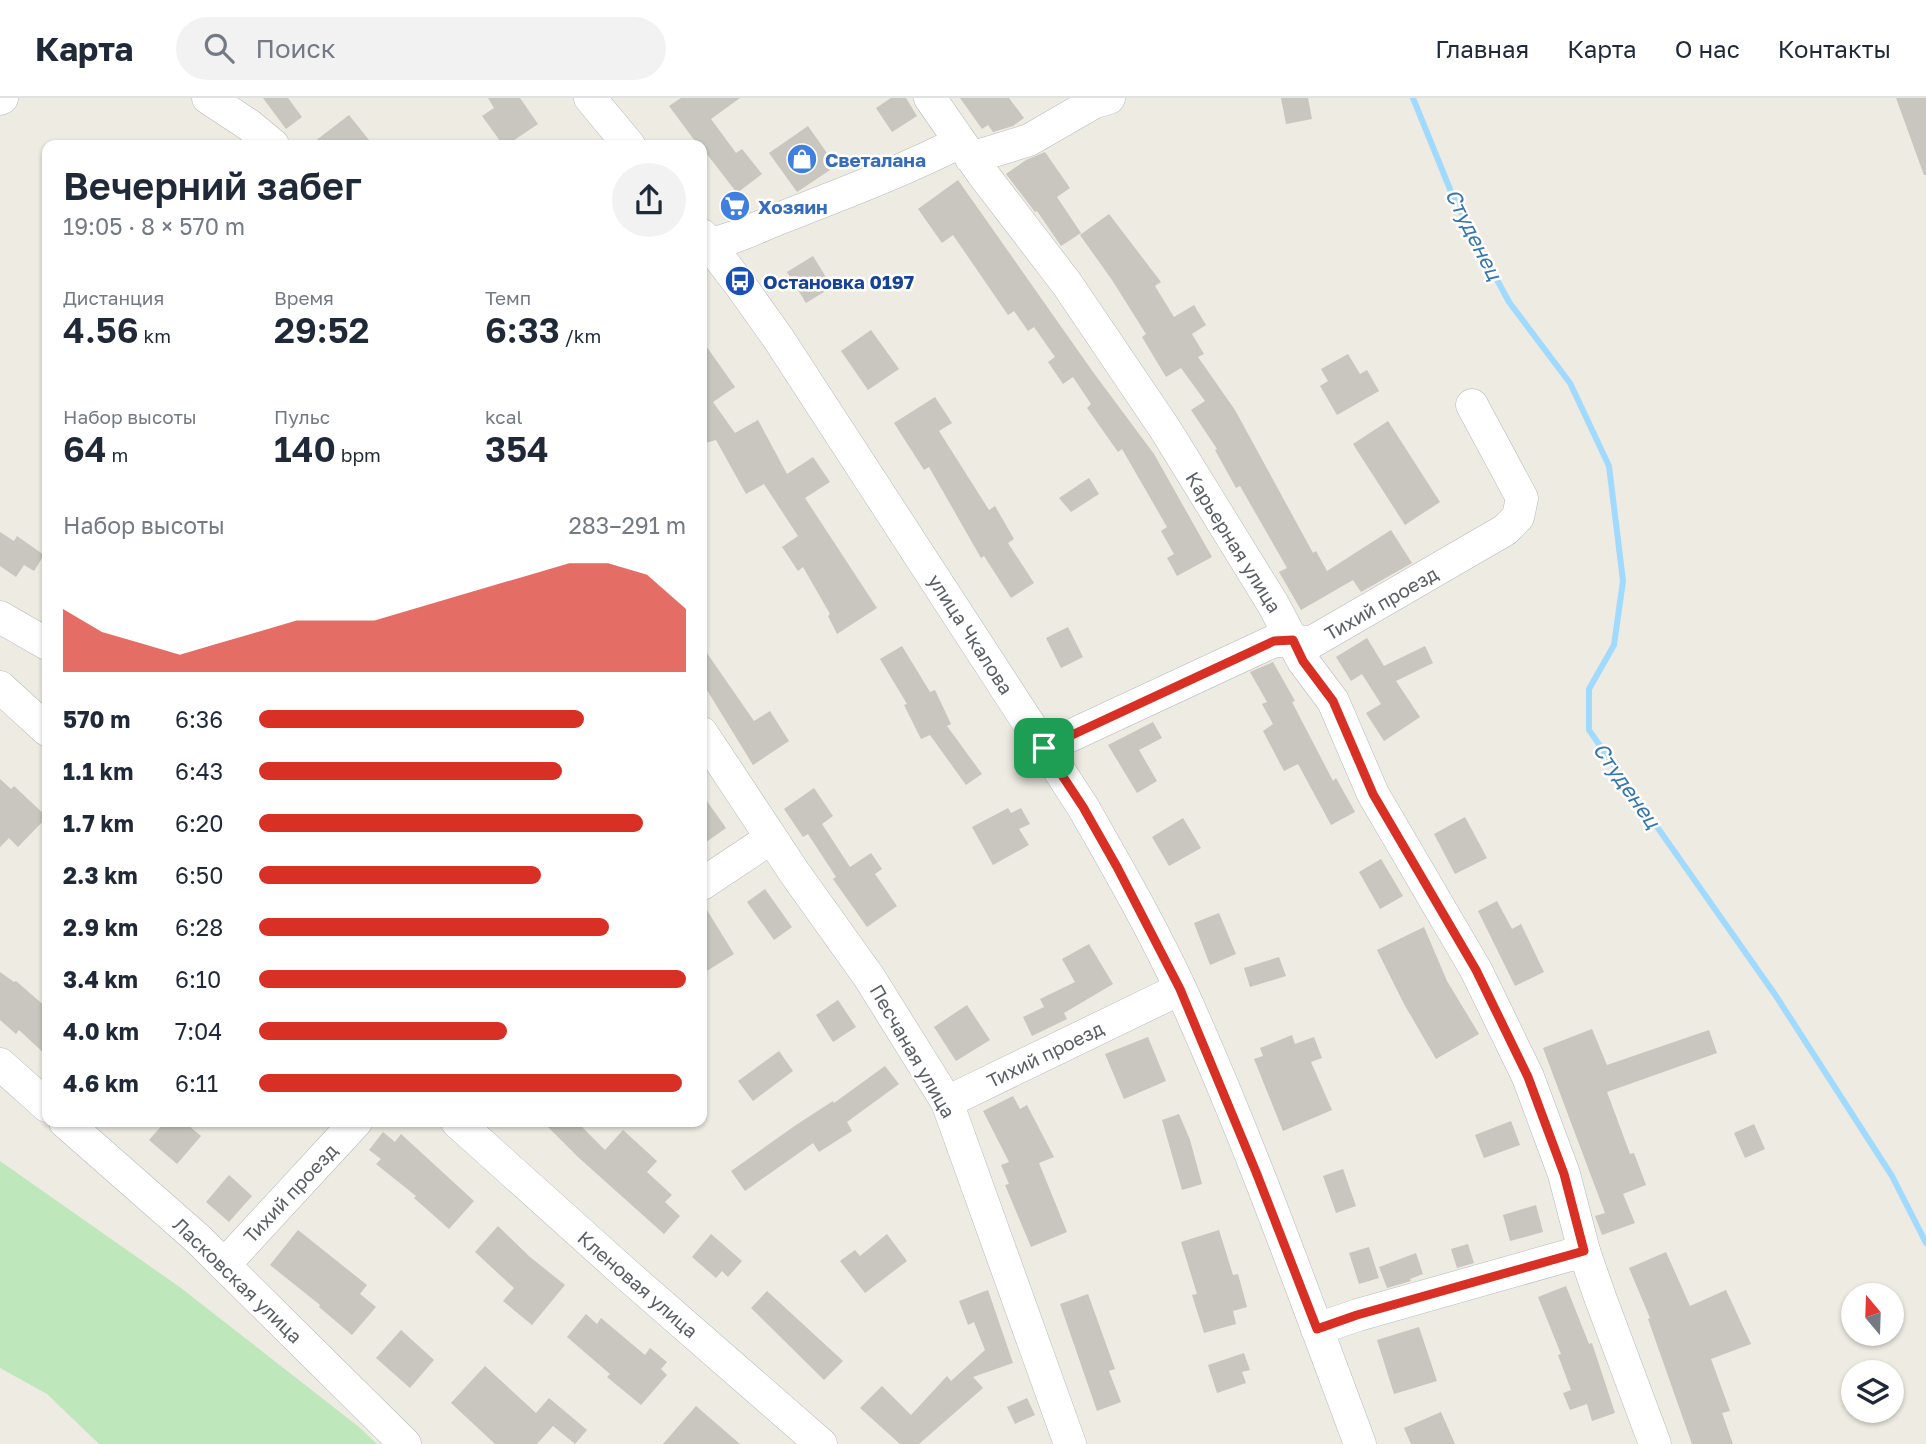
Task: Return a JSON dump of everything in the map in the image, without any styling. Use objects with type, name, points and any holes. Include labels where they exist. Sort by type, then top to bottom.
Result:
[{"type":"street","points":[[208,98],[266,140]]},
{"type":"street","points":[[590,98],[625,140]]},
{"type":"street","name":"Карьерная улица","points":[[930,98],[1067,284],[1165,429],[1273,604],[1303,661],[1333,701],[1373,794],[1476,970],[1528,1077],[1564,1174],[1584,1251],[1655,1444]]},
{"type":"street","points":[[707,240],[920,163],[966,150],[1030,140],[1095,102],[1108,98]]},
{"type":"street","name":"улица Чкалова","points":[[707,245],[778,338],[1083,807],[1117,867],[1180,989],[1241,1135],[1360,1444]]},
{"type":"street","name":"Тихий проезд","points":[[1044,748],[1274,641],[1312,642],[1504,530],[1518,517],[1522,498],[1472,405]]},
{"type":"street","points":[[0,617],[42,641]]},
{"type":"street","points":[[0,687],[42,725]]},
{"type":"street","name":"Песчаная улица","points":[[707,741],[771,838],[869,977],[947,1102],[1070,1444]]},
{"type":"street","points":[[707,881],[771,838]]},
{"type":"street","name":"Тихий проезд","points":[[947,1102],[1180,989]]},
{"type":"street","points":[[0,1064],[42,1102]]},
{"type":"street","name":"Ласковская улица","points":[[71,1127],[224,1265],[405,1444]]},
{"type":"street","name":"Тихий проезд","points":[[224,1265],[351,1127]]},
{"type":"street","name":"Кленовая улица","points":[[463,1127],[821,1444]]},
{"type":"street","points":[[1317,1329],[1357,1315],[1584,1251]]},
{"type":"green space","points":[[0,1161],[181,1288],[377,1444],[99,1444],[47,1394],[0,1368]]},
{"type":"building","points":[[263,98],[288,98],[302,117],[286,129]]},
{"type":"building","points":[[488,98],[520,98],[538,124],[514,140],[499,140],[482,116],[494,108]]},
{"type":"building","points":[[681,98],[740,98],[711,119],[736,153],[742,149],[762,174],[737,193],[707,154],[707,140],[694,140],[669,106]]},
{"type":"building","points":[[891,98],[906,98],[917,116],[892,132],[876,108]]},
{"type":"building","points":[[960,98],[1009,98],[1024,118],[1013,126],[993,132],[988,125],[982,129]]},
{"type":"building","points":[[1281,98],[1308,98],[1312,119],[1286,124]]},
{"type":"building","points":[[1896,98],[1926,98],[1926,175],[1924,175]]},
{"type":"building","points":[[349,115],[369,140],[316,140]]},
{"type":"building","points":[[808,126],[836,166],[797,192],[769,153]]},
{"type":"building","points":[[1045,152],[1070,188],[1057,197],[1081,233],[1061,246],[1037,211],[1035,212],[1006,174],[1026,160]]},
{"type":"building","points":[[958,180],[1154,454],[1212,557],[1177,576],[1167,558],[1174,554],[1161,531],[1167,527],[1122,449],[1118,452],[1087,408],[1091,404],[1073,377],[1063,384],[1048,362],[1055,357],[1034,327],[1028,331],[1014,311],[1008,315],[953,235],[942,243],[918,209]]},
{"type":"building","points":[[1109,214],[1161,282],[1155,286],[1174,317],[1194,305],[1206,325],[1192,334],[1204,354],[1198,357],[1235,410],[1313,553],[1316,551],[1327,571],[1391,530],[1412,563],[1361,592],[1353,580],[1301,610],[1279,572],[1287,568],[1240,486],[1236,488],[1215,450],[1217,449],[1191,410],[1205,401],[1181,368],[1166,377],[1142,337],[1146,334],[1080,235]]},
{"type":"building","points":[[813,256],[832,287],[806,303],[787,272]]},
{"type":"building","points":[[871,330],[899,369],[868,390],[841,351]]},
{"type":"building","points":[[707,347],[735,387],[713,402],[735,433],[758,420],[787,474],[813,457],[830,482],[805,498],[877,608],[837,634],[828,616],[830,614],[803,567],[798,571],[782,547],[798,536],[764,484],[746,494],[716,440],[707,443]]},
{"type":"building","points":[[1348,354],[1360,374],[1367,370],[1379,391],[1337,415],[1320,386],[1328,381],[1321,369]]},
{"type":"building","points":[[935,397],[952,423],[939,431],[989,510],[995,506],[1014,539],[1008,543],[1034,583],[1011,598],[984,556],[981,558],[929,467],[924,470],[894,423]]},
{"type":"building","points":[[1388,421],[1440,502],[1405,525],[1353,444]]},
{"type":"building","points":[[1089,478],[1099,494],[1071,512],[1059,498]]},
{"type":"building","points":[[0,532],[14,541],[17,536],[42,554],[34,571],[24,565],[16,577],[0,566]]},
{"type":"building","points":[[1068,627],[1083,657],[1061,668],[1046,638]]},
{"type":"building","points":[[1367,638],[1384,666],[1425,646],[1433,663],[1396,681],[1420,717],[1384,741],[1366,713],[1381,704],[1362,674],[1351,681],[1336,657]]},
{"type":"building","points":[[902,646],[930,692],[935,690],[951,724],[947,726],[982,774],[966,785],[930,735],[921,739],[904,705],[907,704],[880,659]]},
{"type":"building","points":[[707,653],[754,721],[770,711],[789,741],[753,765],[707,690]]},
{"type":"building","points":[[1273,662],[1333,781],[1336,778],[1355,812],[1331,825],[1298,764],[1284,771],[1263,731],[1273,724],[1262,704],[1267,702],[1250,672]]},
{"type":"building","points":[[1153,722],[1162,738],[1139,750],[1157,781],[1137,793],[1108,745]]},
{"type":"building","points":[[0,779],[11,789],[14,786],[42,812],[42,822],[18,847],[9,838],[0,847]]},
{"type":"building","points":[[814,788],[833,816],[822,824],[850,867],[871,853],[882,869],[875,874],[897,906],[867,927],[833,879],[836,877],[808,834],[803,837],[784,809]]},
{"type":"building","points":[[707,801],[726,828],[707,841]]},
{"type":"building","points":[[1008,808],[1011,813],[1021,808],[1030,824],[1019,829],[1029,845],[993,865],[972,827]]},
{"type":"building","points":[[1465,817],[1487,858],[1455,874],[1434,834]]},
{"type":"building","points":[[1183,818],[1201,848],[1169,866],[1152,837]]},
{"type":"building","points":[[1381,859],[1403,896],[1380,909],[1359,872]]},
{"type":"building","points":[[765,889],[792,927],[774,940],[747,902]]},
{"type":"building","points":[[1497,901],[1512,929],[1521,924],[1544,972],[1515,986],[1478,911]]},
{"type":"building","points":[[707,910],[734,954],[707,971]]},
{"type":"building","points":[[1219,913],[1236,954],[1210,965],[1194,923]]},
{"type":"building","points":[[1424,927],[1447,981],[1479,1034],[1436,1059],[1377,950]]},
{"type":"building","points":[[1089,944],[1113,984],[1064,1013],[1067,1019],[1032,1036],[1023,1017],[1044,1007],[1040,999],[1075,982],[1062,959]]},
{"type":"building","points":[[1279,957],[1286,976],[1250,987],[1244,968]]},
{"type":"building","points":[[0,972],[16,981],[42,1004],[42,1051],[19,1030],[16,1034],[0,1020]]},
{"type":"building","points":[[838,1000],[856,1027],[833,1042],[816,1015]]},
{"type":"building","points":[[967,1005],[990,1040],[956,1061],[934,1027]]},
{"type":"building","points":[[1592,1029],[1607,1065],[1709,1030],[1717,1053],[1607,1092],[1630,1154],[1634,1153],[1646,1185],[1623,1194],[1635,1223],[1602,1235],[1595,1216],[1605,1213],[1543,1048]]},
{"type":"building","points":[[1292,1035],[1295,1044],[1314,1037],[1322,1058],[1311,1062],[1332,1110],[1283,1131],[1254,1059],[1263,1056],[1260,1048]]},
{"type":"building","points":[[1148,1037],[1166,1081],[1124,1099],[1105,1054]]},
{"type":"building","points":[[779,1051],[793,1071],[753,1101],[738,1081]]},
{"type":"building","points":[[885,1066],[899,1084],[847,1122],[852,1131],[819,1152],[813,1143],[745,1191],[731,1171]]},
{"type":"building","points":[[1013,1096],[1020,1109],[1027,1105],[1054,1157],[1039,1163],[1067,1232],[1031,1247],[1005,1185],[1009,1184],[1001,1165],[1009,1162],[983,1111]]},
{"type":"building","points":[[1179,1114],[1190,1140],[1202,1184],[1182,1190],[1162,1120]]},
{"type":"building","points":[[1511,1121],[1520,1145],[1484,1158],[1475,1135]]},
{"type":"building","points":[[1754,1124],[1765,1149],[1745,1158],[1734,1133]]},
{"type":"building","points":[[161,1127],[190,1127],[201,1136],[177,1164],[149,1140]]},
{"type":"building","points":[[548,1127],[582,1127],[605,1150],[623,1130],[657,1161],[647,1172],[672,1195],[665,1202],[680,1216],[664,1234]]},
{"type":"building","points":[[383,1132],[395,1142],[401,1134],[474,1201],[449,1229],[414,1198],[416,1196],[376,1164],[381,1159],[369,1150]]},
{"type":"building","points":[[1343,1169],[1356,1206],[1336,1213],[1323,1176]]},
{"type":"building","points":[[229,1175],[252,1196],[229,1222],[206,1202]]},
{"type":"building","points":[[1536,1205],[1543,1232],[1510,1241],[1503,1215]]},
{"type":"building","points":[[498,1226],[530,1257],[565,1285],[532,1325],[503,1301],[514,1288],[475,1252]]},
{"type":"building","points":[[298,1230],[367,1285],[360,1294],[376,1307],[352,1335],[270,1265]]},
{"type":"building","points":[[1219,1230],[1233,1275],[1238,1274],[1247,1307],[1233,1311],[1236,1324],[1204,1333],[1192,1295],[1197,1294],[1181,1242]]},
{"type":"building","points":[[711,1234],[742,1261],[728,1277],[722,1271],[716,1278],[692,1257]]},
{"type":"building","points":[[887,1234],[907,1261],[865,1293],[840,1261],[855,1250],[860,1256]]},
{"type":"building","points":[[1468,1244],[1474,1263],[1457,1268],[1451,1249]]},
{"type":"building","points":[[1369,1247],[1379,1278],[1359,1284],[1349,1253]]},
{"type":"building","points":[[1666,1252],[1690,1306],[1726,1290],[1751,1344],[1711,1359],[1730,1411],[1722,1413],[1733,1444],[1692,1444],[1648,1319],[1650,1318],[1629,1268]]},
{"type":"building","points":[[1416,1253],[1423,1274],[1410,1279],[1411,1281],[1387,1288],[1379,1267]]},
{"type":"building","points":[[1566,1286],[1589,1344],[1592,1343],[1615,1413],[1592,1421],[1587,1404],[1570,1410],[1563,1393],[1571,1390],[1558,1355],[1561,1354],[1538,1297]]},
{"type":"building","points":[[988,1290],[1013,1363],[973,1377],[983,1388],[919,1444],[900,1444],[860,1408],[882,1386],[911,1415],[947,1376],[951,1381],[985,1350],[974,1322],[968,1325],[959,1301]]},
{"type":"building","points":[[767,1291],[843,1361],[824,1380],[751,1308]]},
{"type":"building","points":[[1088,1294],[1115,1369],[1109,1371],[1121,1402],[1097,1411],[1060,1304]]},
{"type":"building","points":[[586,1314],[597,1324],[601,1318],[645,1355],[650,1348],[667,1362],[661,1369],[667,1375],[641,1405],[607,1377],[610,1374],[567,1337]]},
{"type":"building","points":[[1419,1327],[1437,1381],[1394,1394],[1377,1340]]},
{"type":"building","points":[[401,1330],[434,1360],[410,1388],[376,1358]]},
{"type":"building","points":[[1244,1353],[1250,1370],[1242,1372],[1246,1383],[1217,1393],[1208,1365]]},
{"type":"building","points":[[485,1366],[536,1413],[549,1398],[587,1430],[575,1444],[553,1426],[537,1444],[495,1444],[451,1403]]},
{"type":"building","points":[[1027,1398],[1035,1415],[1015,1424],[1007,1407]]},
{"type":"building","points":[[696,1406],[740,1444],[663,1444]]},
{"type":"building","points":[[1441,1412],[1455,1444],[1411,1444],[1404,1428]]},
{"type":"waterway","name":"Студенец","points":[[1413,98],[1454,199],[1509,302],[1570,383],[1609,466],[1623,581],[1614,645],[1589,689],[1589,730],[1776,996],[1892,1176],[1926,1243]]},
{"type":"place","name":"Светалана","points":[[802,159]]},
{"type":"place","name":"Хозяин","points":[[735,206]]},
{"type":"place","name":"Остановка 0197","points":[[740,281]]},
{"type":"route","points":[[1293,640],[1303,661],[1333,701],[1373,794],[1476,970],[1528,1077],[1564,1174],[1584,1251],[1357,1315],[1317,1329],[1180,989],[1117,867],[1083,807],[1044,748],[1274,641],[1293,640]]}]
